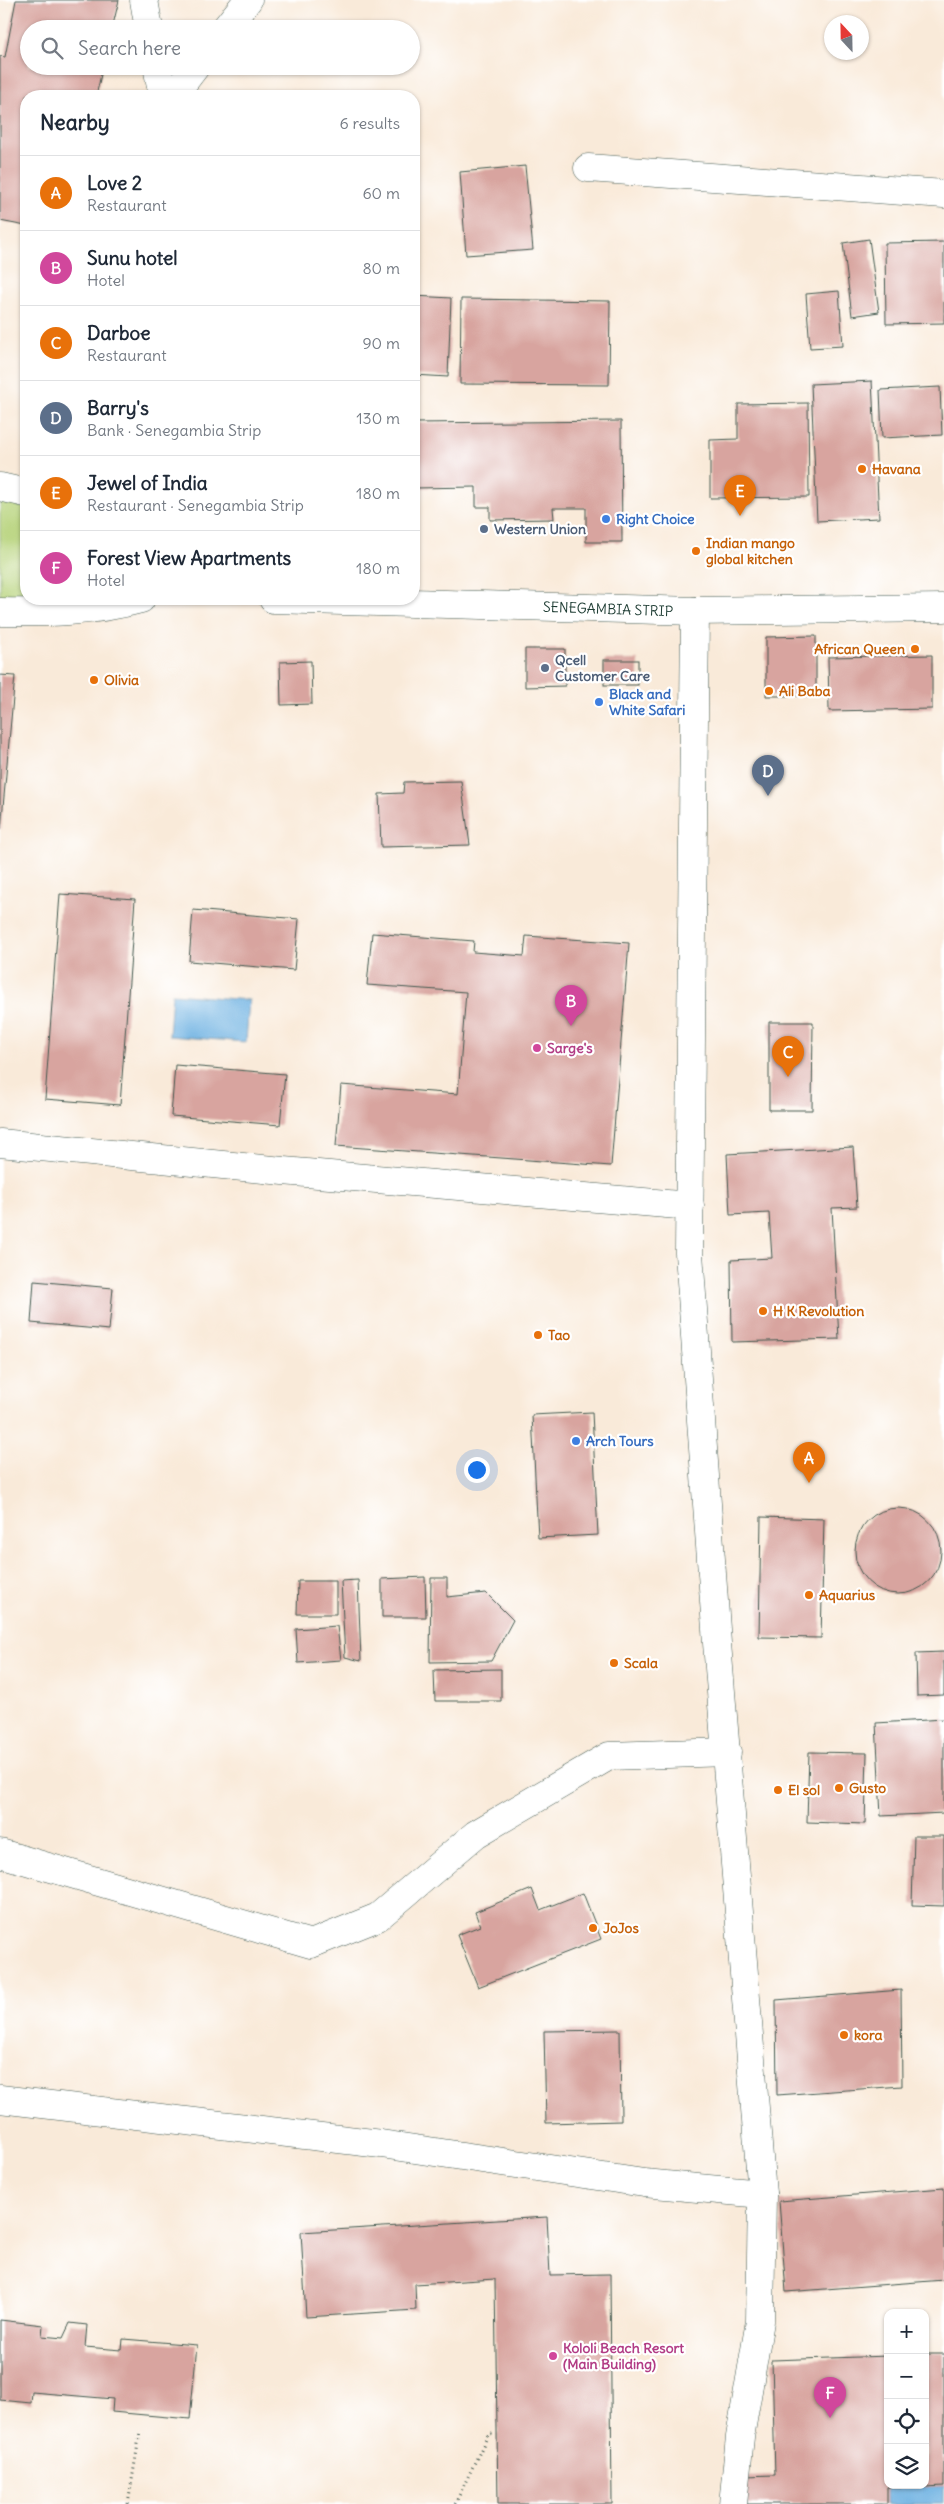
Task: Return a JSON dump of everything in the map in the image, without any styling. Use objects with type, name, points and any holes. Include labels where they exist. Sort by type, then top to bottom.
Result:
[{"type":"street","points":[[144,0],[148,20]]},
{"type":"street","points":[[232,20],[248,0]]},
{"type":"street","points":[[159,75],[162,90]]},
{"type":"street","points":[[178,90],[189,75]]},
{"type":"street","points":[[588,168],[944,194]]},
{"type":"street","points":[[0,487],[20,492]]},
{"type":"street","name":"SENEGAMBIA STRIP","points":[[420,604],[695,612],[944,608]]},
{"type":"street","points":[[0,612],[57,613],[108,608],[119,605]]},
{"type":"street","points":[[695,612],[690,1262],[762,2194],[760,2322],[740,2437],[733,2504]]},
{"type":"street","points":[[0,1142],[283,1171],[690,1206]]},
{"type":"street","points":[[0,1853],[311,1944],[378,1917],[476,1834],[609,1756],[727,1752]]},
{"type":"street","points":[[0,2099],[371,2143],[644,2183],[762,2194]]},
{"type":"path","points":[[128,2504],[140,2432]]},
{"type":"path","points":[[455,2504],[488,2435],[496,2432]]},
{"type":"green space","points":[[0,493],[20,498],[20,600],[14,604],[0,606]]},
{"type":"water","points":[[172,994],[249,1000],[246,1042],[169,1036]]},
{"type":"water","points":[[929,2486],[944,2486],[944,2504],[887,2504],[887,2489],[929,2489]]},
{"type":"building","points":[[16,0],[119,0],[114,20],[20,20],[20,75],[101,75],[97,90],[20,90],[20,225],[0,221],[0,56],[5,57]]},
{"type":"building","points":[[525,166],[533,250],[466,255],[460,172]]},
{"type":"building","points":[[869,239],[879,312],[852,316],[843,243]]},
{"type":"building","points":[[944,242],[944,323],[886,324],[885,243]]},
{"type":"building","points":[[839,291],[843,346],[810,348],[806,294]]},
{"type":"building","points":[[420,296],[451,298],[448,377],[420,375]]},
{"type":"building","points":[[461,299],[610,301],[609,385],[460,384]]},
{"type":"building","points":[[872,381],[879,518],[817,521],[811,384]]},
{"type":"building","points":[[940,387],[942,435],[882,438],[880,390]]},
{"type":"building","points":[[808,403],[809,497],[710,498],[710,440],[738,439],[738,404]]},
{"type":"building","points":[[621,421],[622,542],[586,542],[586,508],[553,508],[554,519],[490,520],[490,507],[476,507],[476,487],[420,488],[420,423]]},
{"type":"building","points":[[816,636],[816,696],[766,696],[766,637]]},
{"type":"building","name":"Qcell Customer Care","points":[[525,649],[565,649],[565,686],[525,687]]},
{"type":"building","points":[[932,655],[932,709],[829,711],[828,657]]},
{"type":"building","points":[[604,660],[638,660],[638,685],[604,685]]},
{"type":"building","points":[[311,661],[312,704],[281,705],[280,662]]},
{"type":"building","points":[[0,675],[15,676],[1,829],[0,829]]},
{"type":"building","points":[[461,781],[470,845],[381,847],[379,794],[403,793],[404,782]]},
{"type":"building","points":[[60,894],[135,899],[120,1105],[45,1099]]},
{"type":"building","points":[[193,910],[299,919],[294,970],[189,961]]},
{"type":"building","points":[[372,933],[474,941],[473,952],[524,956],[526,936],[629,943],[611,1166],[336,1146],[341,1085],[458,1094],[466,992],[367,985]]},
{"type":"building","points":[[769,1022],[813,1022],[812,1110],[769,1110]]},
{"type":"building","points":[[175,1065],[285,1074],[280,1125],[171,1116]]},
{"type":"building","points":[[853,1147],[857,1207],[832,1208],[839,1339],[732,1342],[731,1260],[772,1258],[769,1213],[730,1215],[727,1154]]},
{"type":"building","points":[[34,1281],[113,1288],[109,1330],[31,1323]]},
{"type":"building","points":[[592,1412],[598,1535],[538,1538],[532,1415]]},
{"type":"building","points":[[898,1508],[915,1511],[929,1520],[938,1534],[941,1551],[938,1568],[929,1582],[915,1591],[898,1594],[881,1591],[867,1582],[858,1568],[855,1551],[858,1534],[867,1520],[881,1511]]},
{"type":"building","points":[[761,1517],[824,1519],[821,1638],[759,1637]]},
{"type":"building","points":[[425,1577],[426,1617],[382,1617],[382,1579]]},
{"type":"building","points":[[431,1578],[447,1578],[447,1597],[486,1593],[513,1620],[491,1661],[430,1662]]},
{"type":"building","points":[[358,1580],[361,1661],[345,1657],[341,1581]]},
{"type":"building","points":[[298,1581],[336,1581],[336,1614],[297,1614]]},
{"type":"building","points":[[337,1626],[341,1660],[298,1663],[296,1629]]},
{"type":"building","points":[[944,1652],[944,1695],[917,1696],[916,1653]]},
{"type":"building","points":[[501,1669],[501,1701],[435,1701],[434,1670]]},
{"type":"building","points":[[944,1719],[944,1813],[881,1816],[876,1723]]},
{"type":"building","points":[[809,1752],[867,1753],[865,1824],[807,1822]]},
{"type":"building","points":[[914,1836],[944,1836],[944,1906],[912,1905]]},
{"type":"building","points":[[532,1889],[540,1910],[583,1893],[601,1939],[478,1987],[457,1935],[480,1926],[475,1912]]},
{"type":"building","points":[[901,1990],[902,2086],[777,2095],[776,2000]]},
{"type":"building","points":[[620,2030],[621,2121],[546,2123],[544,2031]]},
{"type":"building","points":[[944,2188],[944,2280],[786,2292],[779,2201]]},
{"type":"building","points":[[547,2217],[550,2275],[610,2274],[612,2504],[498,2504],[495,2279],[415,2284],[416,2310],[306,2317],[301,2232]]},
{"type":"building","points":[[0,2320],[43,2325],[42,2336],[63,2338],[70,2323],[87,2325],[85,2347],[122,2350],[123,2339],[197,2345],[190,2419],[112,2412],[113,2399],[32,2392],[31,2403],[0,2400]]},
{"type":"building","points":[[929,2354],[944,2354],[944,2486],[929,2487]]},
{"type":"building","points":[[884,2356],[884,2489],[887,2489],[887,2504],[745,2504],[744,2476],[775,2475],[772,2360]]},
{"type":"place","name":"Havana","points":[[862,469]]},
{"type":"place","name":"Jewel of India","points":[[740,516]]},
{"type":"place","name":"Right Choice","points":[[606,519]]},
{"type":"place","name":"Western Union","points":[[484,529]]},
{"type":"place","name":"Indian mango global kitchen","points":[[696,551]]},
{"type":"place","name":"African Queen","points":[[915,649]]},
{"type":"place","name":"Qcell Customer Care","points":[[545,668]]},
{"type":"place","name":"Olivia","points":[[94,680]]},
{"type":"place","name":"Ali Baba","points":[[769,691]]},
{"type":"place","name":"Black and White Safari","points":[[599,702]]},
{"type":"place","name":"Barry's","points":[[768,796]]},
{"type":"place","name":"Sunu hotel","points":[[571,1026]]},
{"type":"place","name":"Sarge's","points":[[537,1048]]},
{"type":"place","name":"Darboe","points":[[788,1077]]},
{"type":"place","name":"H K Revolution","points":[[763,1311]]},
{"type":"place","name":"Tao","points":[[538,1335]]},
{"type":"place","name":"Arch Tours","points":[[576,1441]]},
{"type":"place","name":"Love 2","points":[[809,1483]]},
{"type":"place","name":"Aquarius","points":[[809,1595]]},
{"type":"place","name":"Scala","points":[[614,1663]]},
{"type":"place","name":"Gusto","points":[[839,1788]]},
{"type":"place","name":"El sol","points":[[778,1790]]},
{"type":"place","name":"JoJos","points":[[593,1928]]},
{"type":"place","name":"kora","points":[[844,2035]]},
{"type":"place","name":"Kololi Beach Resort (Main Building)","points":[[553,2356]]},
{"type":"place","name":"Forest View Apartments","points":[[830,2418]]}]
